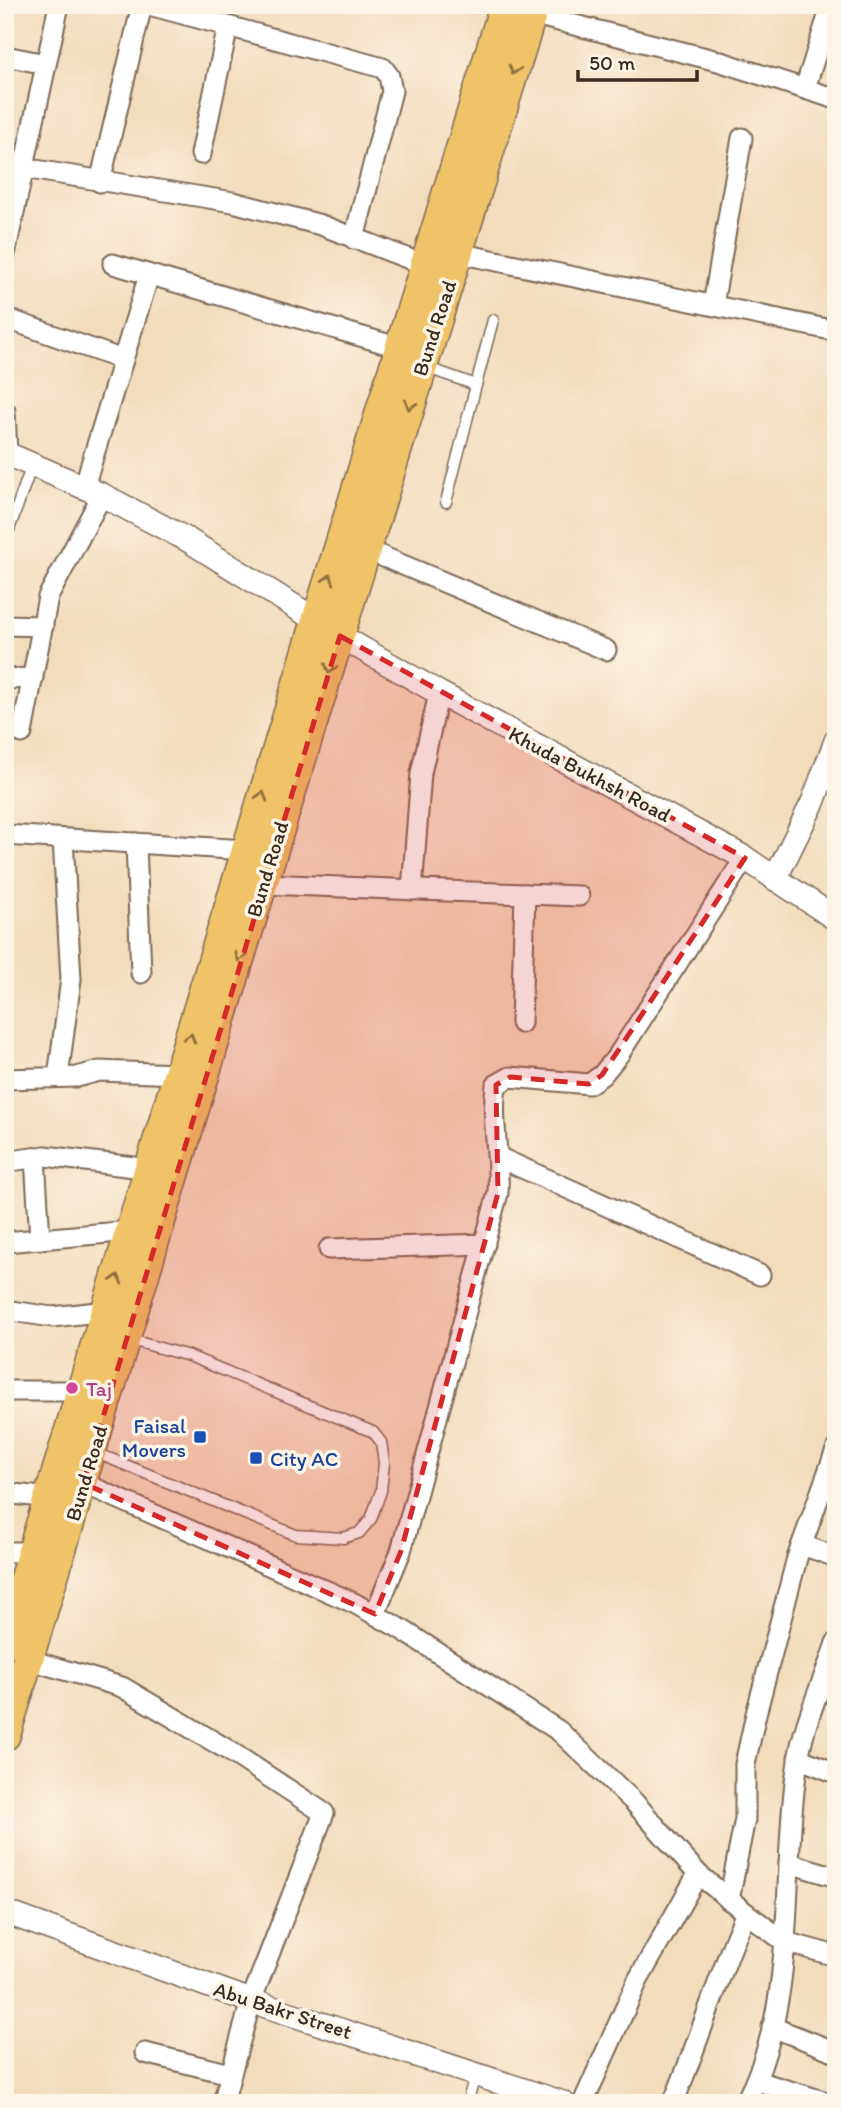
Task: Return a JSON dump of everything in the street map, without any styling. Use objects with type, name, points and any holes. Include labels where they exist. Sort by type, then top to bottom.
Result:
[{"type":"main road","name":"Bund Road","points":[[5,1735],[83,1483],[80,1447],[83,1391],[246,850],[328,628],[415,356],[458,253],[523,8]]},
{"type":"main road","name":"Bund Road","points":[[5,1643],[19,1552],[80,1447],[127,1339],[263,884],[328,628],[366,550],[415,356],[425,265],[523,8]]},
{"type":"street","points":[[6,243],[15,167],[46,64],[59,5]]},
{"type":"street","points":[[100,182],[142,5]]},
{"type":"street","points":[[149,5],[383,68],[389,76],[391,91],[354,239]]},
{"type":"street","points":[[805,88],[832,7]]},
{"type":"street","points":[[523,8],[718,61],[836,99]]},
{"type":"street","points":[[201,154],[228,26]]},
{"type":"street","points":[[5,56],[46,64]]},
{"type":"street","points":[[713,305],[742,138]]},
{"type":"street","points":[[15,167],[233,202],[321,225],[425,265]]},
{"type":"street","points":[[458,253],[836,331]]},
{"type":"street","points":[[113,264],[415,356]]},
{"type":"street","points":[[22,733],[48,597],[93,491],[123,360],[149,275]]},
{"type":"street","points":[[5,318],[123,360]]},
{"type":"street","points":[[5,411],[6,453]]},
{"type":"street","name":"Khuda Bukhsh Road","points":[[6,453],[93,491],[188,540],[328,628],[439,693],[745,858],[836,919]]},
{"type":"street","points":[[366,550],[606,650]]},
{"type":"street","points":[[5,625],[43,626]]},
{"type":"street","points":[[5,679],[33,678]]},
{"type":"street","points":[[412,890],[421,773],[439,693]]},
{"type":"street","points":[[775,879],[813,802],[836,741]]},
{"type":"street","points":[[5,835],[246,850]]},
{"type":"street","points":[[58,1077],[71,979],[62,839]]},
{"type":"street","points":[[136,843],[141,973]]},
{"type":"street","points":[[375,1614],[401,1551],[498,1193],[500,1158],[495,1125],[496,1085],[510,1077],[589,1084],[602,1075],[619,1054],[745,858]]},
{"type":"street","points":[[263,884],[579,897]]},
{"type":"street","points":[[521,1023],[525,894]]},
{"type":"street","points":[[5,1074],[5,1079],[58,1077],[99,1071],[179,1074]]},
{"type":"street","points":[[5,1162],[45,1156],[150,1169]]},
{"type":"street","points":[[35,1158],[40,1239]]},
{"type":"street","points":[[500,1158],[760,1275]]},
{"type":"street","points":[[5,1242],[131,1231]]},
{"type":"street","points":[[328,1249],[485,1244]]},
{"type":"street","points":[[5,1310],[52,1317],[107,1311]]},
{"type":"street","points":[[5,1391],[83,1391]]},
{"type":"street","points":[[729,1900],[745,1819],[745,1764],[802,1545],[836,1450]]},
{"type":"street","points":[[83,1483],[375,1614],[559,1731],[634,1802],[698,1874],[785,1942],[836,1956]]},
{"type":"street","points":[[5,1493],[50,1498]]},
{"type":"street","points":[[802,1545],[836,1557]]},
{"type":"street","points":[[745,2103],[757,2081],[772,2027],[785,1942],[798,1758],[836,1643]]},
{"type":"street","points":[[30,1660],[122,1688],[324,1813],[251,2001],[223,2103]]},
{"type":"street","points":[[798,1758],[836,1773]]},
{"type":"street","points":[[789,1863],[836,1877]]},
{"type":"street","points":[[583,2103],[638,1980],[698,1874]]},
{"type":"street","name":"Abu Bakr Street","points":[[5,1912],[251,2001],[563,2103]]},
{"type":"street","points":[[673,2103],[692,2059],[721,1968],[746,1913]]},
{"type":"street","points":[[772,2027],[836,2052]]},
{"type":"street","points":[[145,2053],[230,2074]]},
{"type":"street","points":[[757,2081],[830,2103]]},
{"type":"lane","points":[[446,502],[493,320]]},
{"type":"lane","points":[[415,356],[476,385]]},
{"type":"lane","points":[[5,541],[33,465]]},
{"type":"lane","points":[[80,1447],[296,1535],[343,1538],[359,1533],[371,1519],[381,1491],[384,1463],[381,1442],[366,1428],[189,1356],[127,1339]]},
{"type":"lane","points":[[467,2103],[476,2073]]},
{"type":"highlighted area","points":[[340,636],[745,858],[602,1075],[589,1084],[510,1077],[496,1085],[498,1193],[401,1551],[375,1614],[83,1483]]},
{"type":"place","name":"Taj","points":[[72,1388]]},
{"type":"place","name":"Faisal Movers","points":[[200,1437]]},
{"type":"place","name":"City AC","points":[[256,1458]]}]
